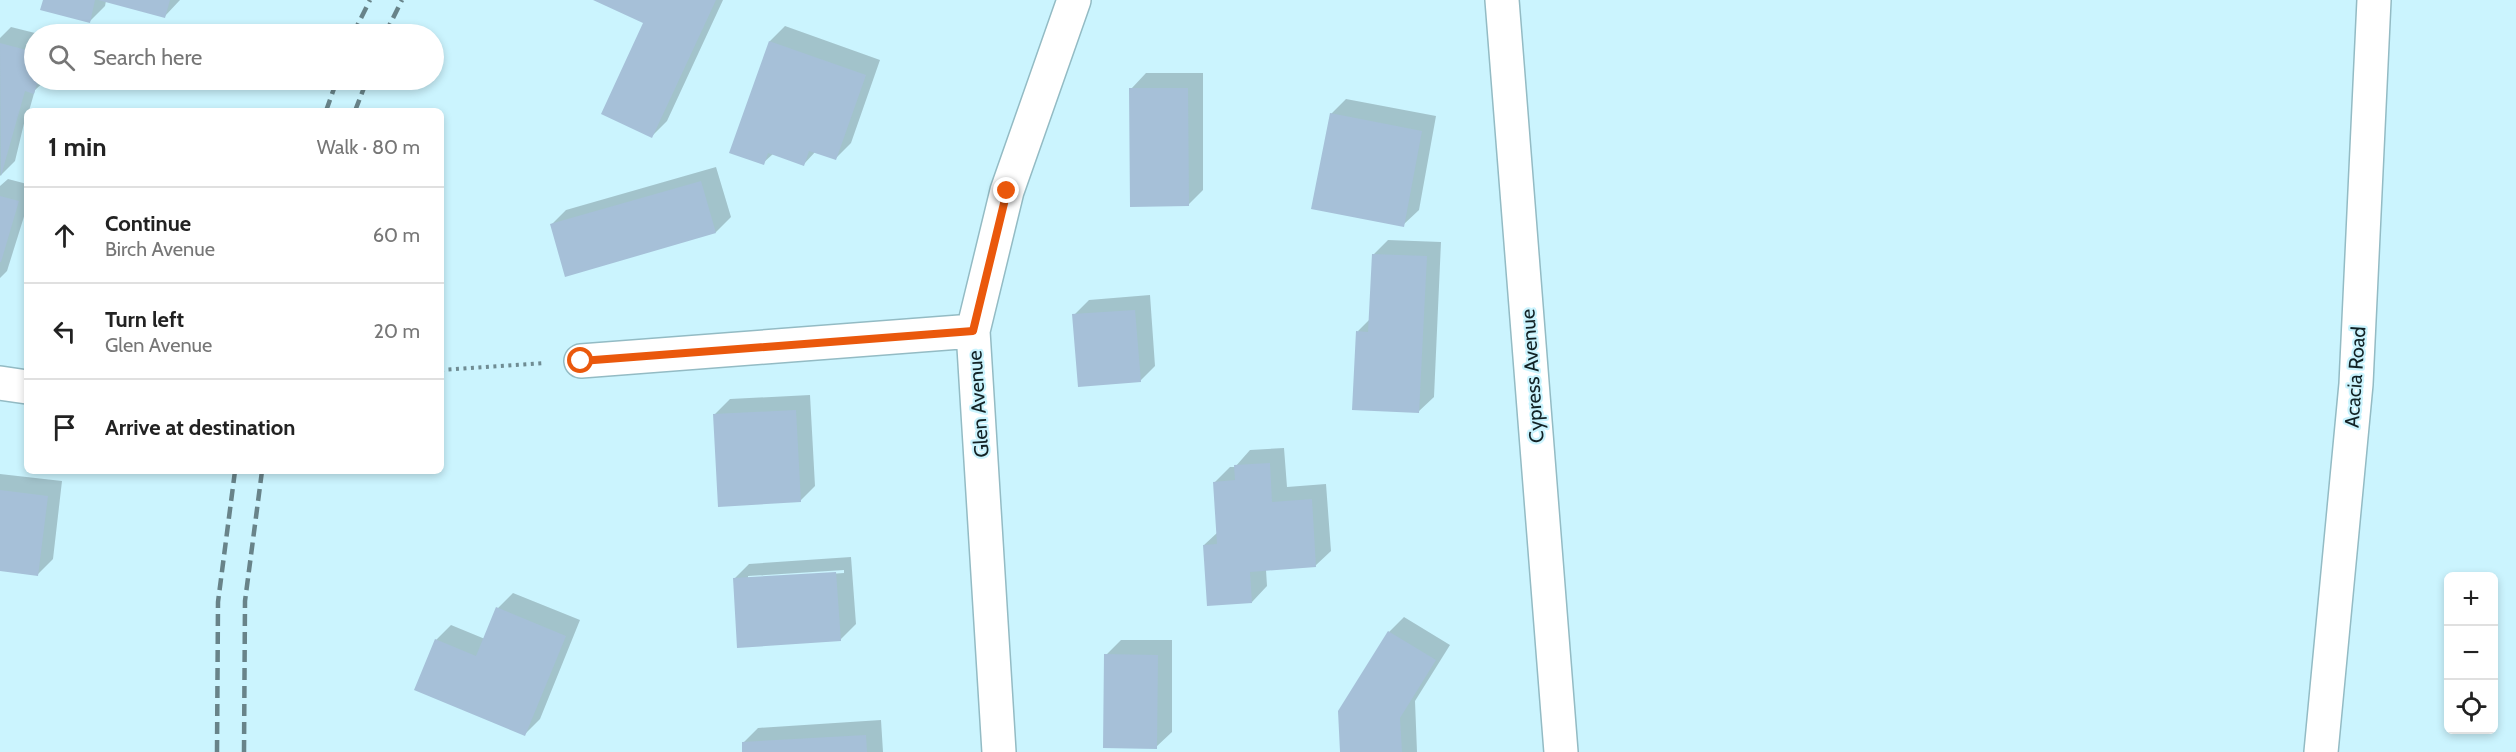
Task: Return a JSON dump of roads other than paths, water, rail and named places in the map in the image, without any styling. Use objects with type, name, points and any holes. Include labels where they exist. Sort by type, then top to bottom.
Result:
[{"type":"street","name":"Glen Avenue","points":[[999,752],[973,331],[1007,191],[1074,0]]},
{"type":"street","name":"Cypress Avenue","points":[[1502,0],[1561,752]]},
{"type":"street","name":"Acacia Road","points":[[2321,752],[2356,384],[2374,0]]},
{"type":"street","points":[[581,361],[973,331]]},
{"type":"street","points":[[0,383],[24,387]]},
{"type":"railway","points":[[358,24],[370,0]]},
{"type":"railway","points":[[390,24],[402,0]]},
{"type":"railway","points":[[327,108],[333,90]]},
{"type":"railway","points":[[356,108],[363,90]]},
{"type":"railway","points":[[217,752],[218,602],[235,474]]},
{"type":"railway","points":[[244,752],[245,601],[262,474]]}]
